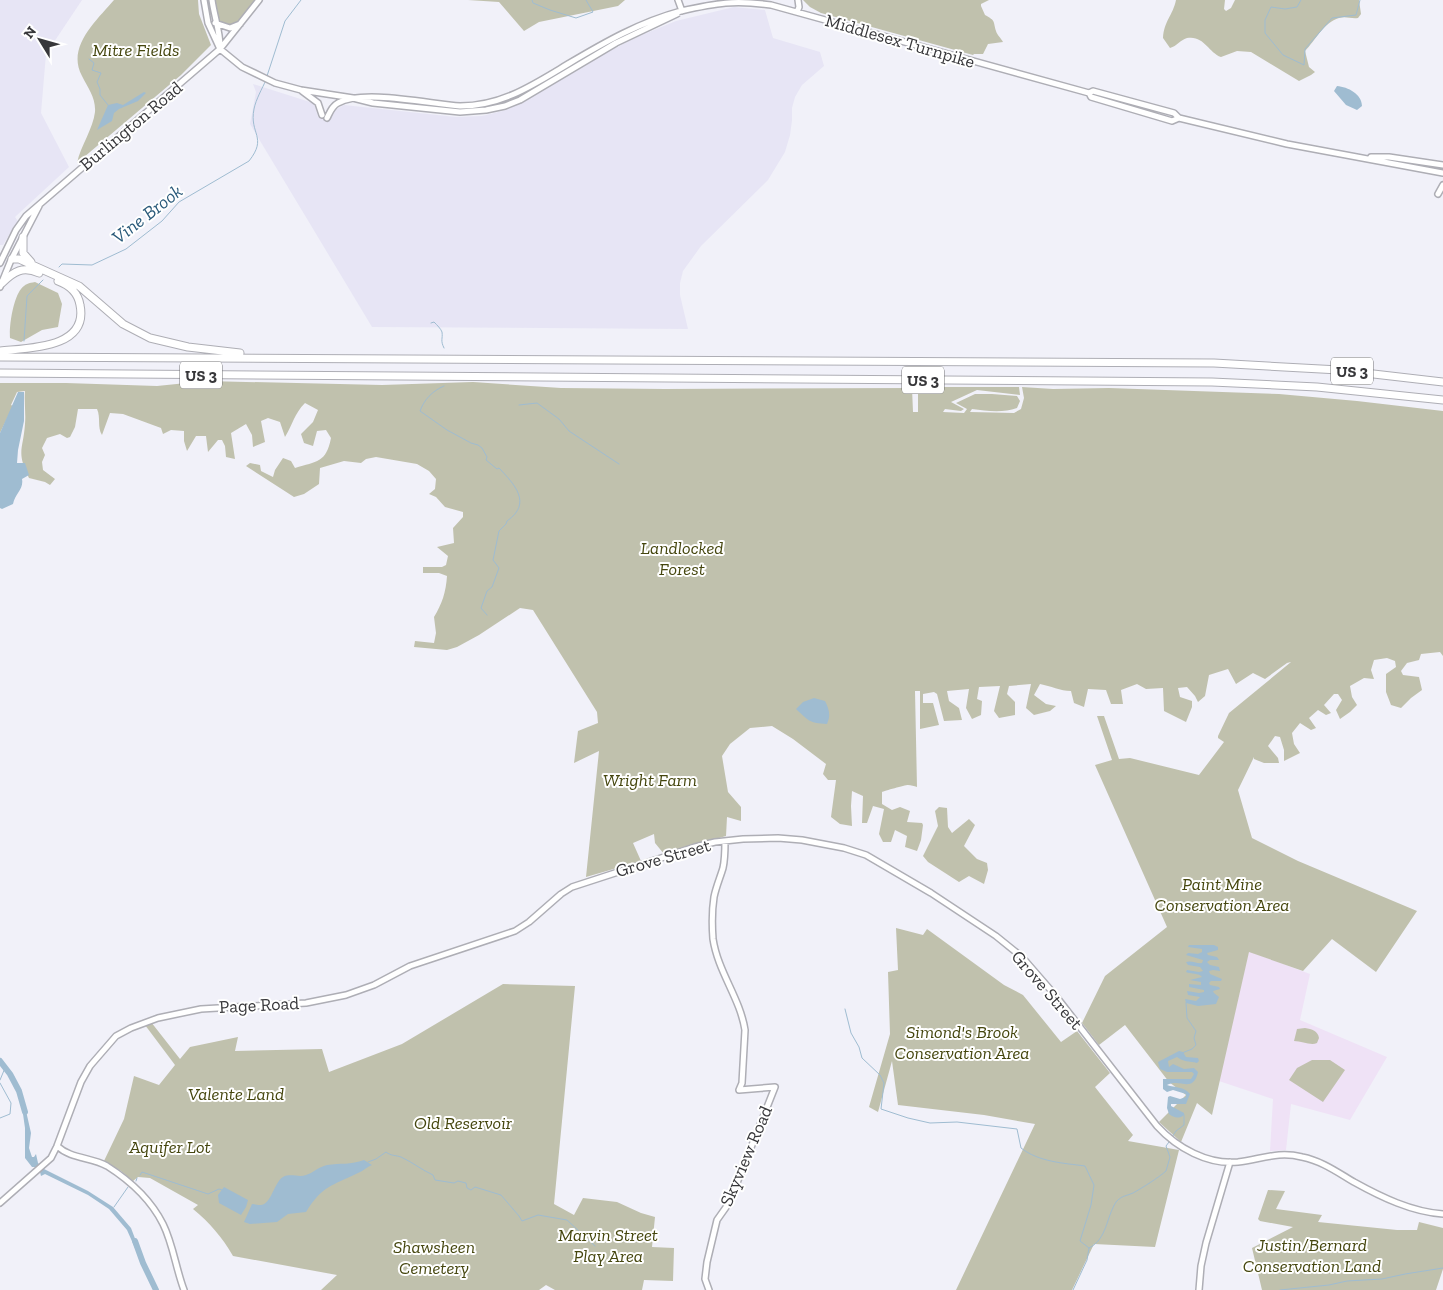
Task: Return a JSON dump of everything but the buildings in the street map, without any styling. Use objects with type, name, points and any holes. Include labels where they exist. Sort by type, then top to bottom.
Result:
[{"type":"highway","points":[[23,237],[24,253],[35,266]]},
{"type":"highway","points":[[14,257],[79,286],[123,324],[150,338],[188,347],[280,357]]},
{"type":"highway","points":[[0,351],[49,346],[58,342],[72,334],[77,328],[81,311],[80,302],[71,288],[64,283],[31,270],[18,270],[1,285]]},
{"type":"highway","name":"US 3","points":[[0,357],[280,357],[1214,364],[1339,370],[1443,382]]},
{"type":"highway","name":"US 3","points":[[0,373],[1218,382],[1323,387],[1443,400]]},
{"type":"main road","name":"Middlesex Turnpike","points":[[204,0],[208,22],[220,49],[242,68],[259,77],[301,90],[374,103],[460,112],[499,108],[526,97],[616,43],[682,11],[712,2],[739,0],[758,2],[797,12],[1089,93],[1093,91],[1174,113],[1179,118],[1262,138],[1443,173]]},
{"type":"main road","points":[[212,0],[215,24],[220,36],[220,49]]},
{"type":"main road","name":"Burlington Road","points":[[0,263],[2,253],[26,216],[220,49],[259,0]]},
{"type":"main road","points":[[678,0],[682,11]]},
{"type":"main road","points":[[797,12],[799,7],[798,0]]},
{"type":"main road","points":[[215,24],[230,28],[241,24]]},
{"type":"main road","points":[[301,90],[318,103],[324,116],[335,105],[353,98]]},
{"type":"main road","name":"Middlesex Turnpike","points":[[1089,93],[1091,97],[1172,121],[1179,118]]},
{"type":"main road","points":[[1142,112],[1144,105]]},
{"type":"main road","name":"Middlesex Turnpike","points":[[1366,157],[1389,157],[1443,165]]},
{"type":"main road","points":[[1438,194],[1443,185]]},
{"type":"main road","name":"Burlington Road","points":[[1,285],[41,203]]},
{"type":"main road","points":[[2,253],[14,257]]},
{"type":"main road","name":"Grove Street","points":[[586,882],[695,847],[724,841],[791,838],[844,848],[874,858],[931,893],[1004,942],[1026,962],[1075,1020],[1157,1126],[1181,1147],[1200,1156],[1230,1162],[1277,1154],[1291,1154],[1303,1157],[1326,1165],[1356,1183],[1404,1206],[1416,1210],[1443,1214]]},
{"type":"main road","name":"Skyview Road","points":[[709,1290],[705,1272],[716,1224],[729,1203],[775,1087],[739,1090],[742,1083],[744,1023],[738,1003],[720,962],[713,938],[713,907],[716,888],[724,863],[724,841]]},
{"type":"main road","name":"Page Road","points":[[0,1202],[51,1158],[84,1075],[111,1041],[126,1030],[158,1018],[202,1009],[306,1003],[346,996],[374,985],[410,966],[515,931],[535,918],[565,891],[586,882]]},
{"type":"main road","points":[[57,1146],[71,1155]]},
{"type":"main road","points":[[51,1158],[60,1155],[71,1155],[103,1164],[120,1174],[144,1198],[162,1224],[184,1290]]},
{"type":"main road","points":[[1200,1290],[1201,1266],[1206,1243],[1230,1162]]},
{"type":"main road","points":[[0,1197],[7,1197]]},
{"type":"shaded area","points":[[0,0],[82,0],[46,54],[41,113],[69,167],[15,217],[19,223],[12,230],[3,245],[0,245]]},
{"type":"shaded area","points":[[734,7],[765,10],[773,38],[820,52],[824,66],[802,85],[795,97],[792,108],[790,135],[785,152],[768,180],[701,246],[683,271],[680,295],[688,329],[372,327],[250,124],[256,92],[253,84],[310,102],[315,106],[318,117],[330,118],[335,110],[344,105],[456,117],[482,116],[506,110],[598,57],[637,37],[676,21]]},
{"type":"shaded area","points":[[1249,951],[1310,974],[1300,1020],[1387,1057],[1350,1120],[1291,1104],[1286,1150],[1270,1151],[1273,1099],[1219,1081]]},
{"type":"green space","name":"Mitre Fields","points":[[114,0],[198,0],[199,14],[211,45],[181,75],[77,163],[95,112],[93,98],[78,65],[78,55],[81,44],[92,25]]},
{"type":"green space","name":"Mitre Fields","points":[[212,0],[259,0],[241,24],[230,28],[215,23]]},
{"type":"green space","points":[[468,0],[625,0],[618,6],[539,22],[524,31],[499,2]]},
{"type":"green space","points":[[803,0],[989,0],[981,4],[981,6],[985,15],[994,22],[1003,42],[988,44],[983,54],[973,55],[821,13],[810,7]]},
{"type":"green space","points":[[1176,0],[1225,0],[1224,9],[1226,11],[1231,8],[1235,0],[1359,0],[1361,14],[1358,18],[1339,18],[1324,28],[1305,51],[1309,67],[1315,72],[1299,81],[1251,52],[1237,51],[1221,57],[1202,41],[1193,38],[1187,38],[1170,48],[1163,38]]},
{"type":"green space","points":[[35,282],[58,293],[62,304],[58,327],[42,330],[21,342],[10,338],[14,306],[18,293],[23,287]]},
{"type":"green space","name":"Landlocked Forest","points":[[206,381],[382,385],[473,382],[561,388],[912,388],[913,412],[918,412],[918,387],[1019,387],[1020,395],[977,390],[951,402],[964,409],[961,411],[945,409],[943,412],[964,413],[967,409],[956,403],[975,394],[1017,396],[1020,401],[1017,408],[1012,410],[972,409],[970,412],[1014,413],[1021,409],[1024,398],[1022,387],[1053,389],[1109,388],[1279,394],[1443,411],[1443,656],[1440,652],[1421,654],[1419,660],[1407,663],[1401,671],[1403,675],[1419,677],[1422,690],[1401,708],[1391,705],[1386,692],[1386,674],[1396,667],[1395,661],[1387,658],[1374,660],[1371,670],[1374,679],[1364,678],[1350,686],[1352,697],[1357,705],[1350,712],[1340,719],[1336,710],[1342,700],[1338,694],[1334,694],[1324,705],[1331,713],[1326,715],[1318,710],[1309,718],[1316,728],[1311,730],[1300,723],[1292,733],[1294,744],[1300,753],[1284,761],[1284,750],[1280,737],[1275,736],[1268,746],[1278,758],[1279,763],[1264,763],[1254,759],[1254,757],[1238,790],[1252,838],[1298,861],[1417,911],[1376,972],[1332,939],[1303,971],[1249,952],[1212,1115],[1197,1103],[1181,1142],[1159,1122],[1186,1095],[1169,1082],[1125,1025],[1099,1045],[1082,1023],[1105,976],[1167,927],[1095,765],[1112,760],[1097,716],[1104,716],[1119,759],[1130,758],[1199,775],[1224,742],[1218,736],[1229,713],[1291,662],[1265,679],[1253,673],[1236,684],[1228,669],[1209,675],[1205,696],[1198,702],[1187,687],[1178,688],[1180,697],[1192,701],[1192,707],[1186,722],[1164,711],[1163,688],[1146,689],[1137,684],[1121,690],[1123,704],[1111,704],[1106,690],[1088,689],[1084,707],[1074,703],[1071,691],[1040,684],[1034,695],[1046,704],[1056,706],[1050,711],[1034,715],[1026,708],[1031,684],[1009,686],[1007,694],[1015,702],[1015,715],[999,718],[994,711],[1000,686],[979,687],[977,699],[982,701],[981,715],[972,719],[966,708],[969,689],[947,691],[949,701],[959,708],[962,720],[944,721],[937,694],[934,692],[923,694],[923,703],[933,703],[939,725],[920,729],[920,691],[915,691],[917,787],[906,785],[882,792],[882,804],[892,810],[900,807],[910,811],[907,822],[922,823],[921,840],[917,851],[905,847],[907,836],[895,830],[891,842],[883,842],[879,834],[884,809],[873,806],[867,823],[862,823],[863,796],[852,791],[852,826],[840,824],[831,817],[836,780],[828,780],[823,774],[826,764],[772,726],[750,728],[730,744],[722,756],[728,792],[741,807],[741,821],[727,817],[726,836],[664,854],[655,843],[654,834],[633,843],[641,861],[586,877],[599,751],[574,763],[578,731],[598,723],[597,712],[533,610],[520,608],[457,647],[447,650],[414,647],[415,641],[434,643],[436,633],[434,617],[443,598],[447,576],[439,573],[423,573],[423,567],[442,567],[446,565],[448,556],[437,547],[454,543],[453,528],[463,517],[463,512],[445,507],[436,497],[429,494],[435,489],[436,479],[429,471],[417,464],[376,457],[366,459],[361,463],[344,461],[320,468],[319,484],[304,494],[294,497],[246,466],[250,463],[260,465],[261,471],[273,477],[283,458],[291,461],[295,468],[315,462],[323,457],[331,438],[326,430],[317,431],[313,446],[304,443],[301,434],[313,422],[318,410],[305,403],[296,415],[285,437],[280,422],[268,418],[261,421],[265,442],[253,447],[252,435],[246,424],[231,433],[235,459],[226,457],[225,446],[222,440],[218,440],[208,452],[206,436],[196,436],[187,451],[184,431],[171,430],[163,434],[161,428],[123,414],[110,413],[102,435],[97,409],[78,409],[75,427],[70,437],[67,438],[60,434],[47,438],[42,448],[45,455],[42,462],[43,470],[55,479],[50,485],[29,478],[21,456],[25,424],[25,391],[17,392],[11,405],[13,406],[0,433],[0,383],[157,386]]},
{"type":"green space","points":[[939,807],[947,808],[948,827],[952,833],[969,819],[975,825],[964,846],[977,859],[987,863],[988,870],[984,884],[969,876],[959,882],[928,862],[923,856],[938,826],[935,811]]},
{"type":"green space","name":"Simond's Brook Conservation Area","points":[[896,928],[923,935],[927,929],[1004,985],[1023,995],[1061,1042],[1077,1031],[1110,1073],[1095,1087],[1133,1135],[1128,1141],[1179,1150],[1155,1247],[1094,1244],[1072,1290],[956,1290],[1035,1124],[984,1115],[898,1105],[892,1061],[878,1112],[869,1107],[890,1034],[888,972],[898,970]]},
{"type":"green space","name":"Old Reservoir","points":[[503,984],[575,986],[554,1204],[574,1215],[583,1198],[617,1202],[655,1217],[652,1247],[674,1248],[673,1281],[644,1280],[642,1290],[555,1290],[546,1285],[539,1290],[321,1290],[337,1275],[233,1256],[215,1231],[193,1209],[198,1205],[150,1178],[138,1177],[133,1181],[104,1161],[124,1119],[134,1076],[159,1085],[175,1065],[145,1025],[151,1022],[180,1059],[190,1047],[238,1037],[235,1051],[322,1049],[329,1072],[402,1044]]},
{"type":"green space","points":[[1305,1028],[1316,1032],[1319,1038],[1317,1043],[1294,1041],[1297,1029]]},
{"type":"green space","points":[[1312,1060],[1330,1060],[1345,1070],[1323,1102],[1289,1080],[1297,1068]]},
{"type":"green space","name":"Justin/Bernard Conservation Land","points":[[1268,1190],[1285,1191],[1276,1209],[1322,1215],[1318,1222],[1397,1230],[1417,1230],[1419,1222],[1443,1228],[1443,1269],[1436,1290],[1262,1290],[1252,1248],[1293,1227],[1260,1221],[1258,1219]]},
{"type":"water","points":[[1337,86],[1354,92],[1360,98],[1362,106],[1357,110],[1346,105],[1334,91]]},
{"type":"water","points":[[144,92],[146,93],[138,101],[119,109],[114,113],[112,121],[97,130],[108,105],[117,103],[123,105]]},
{"type":"water","points":[[18,392],[24,392],[24,421],[17,463],[25,463],[29,475],[22,479],[22,486],[13,504],[2,509],[0,508],[0,433]]},
{"type":"water","points":[[814,698],[825,701],[828,707],[829,718],[827,724],[810,721],[796,709],[803,702]]},
{"type":"water","points":[[1189,945],[1214,945],[1218,947],[1218,950],[1207,953],[1217,957],[1219,960],[1207,962],[1210,965],[1219,967],[1220,971],[1209,971],[1210,974],[1222,979],[1221,981],[1211,981],[1209,983],[1220,989],[1213,991],[1219,997],[1216,1004],[1198,1006],[1186,1003],[1185,999],[1196,1001],[1200,997],[1188,995],[1187,991],[1204,992],[1204,990],[1189,987],[1189,984],[1201,985],[1201,982],[1190,980],[1202,977],[1186,972],[1187,970],[1203,971],[1200,967],[1188,965],[1186,962],[1202,963],[1203,960],[1186,955],[1188,953],[1198,954],[1202,952],[1202,949],[1188,947]]},
{"type":"water","points":[[1179,1051],[1183,1052],[1186,1057],[1198,1058],[1199,1061],[1197,1063],[1186,1061],[1177,1057],[1168,1061],[1169,1067],[1173,1064],[1184,1069],[1194,1068],[1198,1072],[1196,1079],[1189,1084],[1172,1083],[1167,1085],[1182,1088],[1190,1094],[1186,1104],[1171,1104],[1171,1106],[1184,1113],[1184,1115],[1176,1118],[1169,1114],[1167,1108],[1168,1097],[1180,1099],[1186,1097],[1186,1094],[1173,1090],[1167,1092],[1163,1089],[1163,1079],[1191,1079],[1194,1074],[1192,1072],[1167,1072],[1160,1069],[1158,1062]]},
{"type":"water","points":[[24,1102],[31,1133],[29,1148],[32,1157],[36,1154],[38,1163],[44,1169],[88,1191],[113,1207],[131,1228],[139,1249],[135,1248],[127,1230],[109,1209],[88,1195],[45,1174],[41,1176],[35,1167],[32,1167],[25,1158],[25,1128],[22,1107]]},
{"type":"water","points":[[364,1160],[372,1165],[323,1191],[306,1212],[288,1214],[277,1222],[250,1224],[244,1222],[252,1204],[260,1205],[267,1202],[283,1177],[289,1175],[303,1176],[327,1165]]},
{"type":"water","points":[[224,1187],[248,1200],[241,1215],[219,1203],[218,1195]]},
{"type":"waterway","name":"Vine Brook","points":[[267,76],[285,21],[301,0]]},
{"type":"waterway","name":"Vine Brook","points":[[532,0],[533,3],[550,10],[576,18],[593,12],[586,0]]},
{"type":"waterway","name":"Vine Brook","points":[[1301,0],[1297,7],[1285,9],[1271,7],[1265,20],[1265,33],[1283,55],[1304,65],[1305,49],[1332,18],[1356,15],[1360,0]]},
{"type":"waterway","points":[[89,59],[94,63],[92,70],[101,73],[97,82],[100,95],[108,105]]},
{"type":"waterway","name":"Vine Brook","points":[[59,267],[62,264],[92,265],[126,249],[162,221],[179,202],[249,161],[258,141],[253,117],[254,109],[266,80]]},
{"type":"waterway","name":"Vine Brook","points":[[24,341],[27,296],[43,280]]},
{"type":"waterway","points":[[431,323],[434,322],[439,327],[444,348]]},
{"type":"waterway","points":[[444,386],[429,396],[420,411],[447,430],[482,448],[487,457],[486,460],[497,469],[499,468],[510,480],[515,487],[520,501],[515,514],[499,531],[493,560],[499,568],[492,587],[487,591],[481,608],[487,615]]},
{"type":"waterway","points":[[519,405],[537,403],[559,419],[569,431],[619,464]]},
{"type":"waterway","points":[[1182,1053],[1196,1045],[1194,1038],[1196,1031],[1187,1018],[1186,1003]]},
{"type":"waterway","points":[[845,1009],[851,1033],[859,1047],[862,1058],[880,1075],[884,1083],[881,1109],[930,1123],[957,1122],[1017,1129],[1021,1148],[1028,1153],[1052,1161],[1085,1166],[1094,1185],[1091,1205],[1080,1241],[1089,1248]]},
{"type":"waterway","points":[[0,1061],[19,1091],[25,1112]]},
{"type":"waterway","points":[[0,1080],[5,1068]]},
{"type":"waterway","points":[[0,1083],[11,1103],[10,1114],[0,1118]]},
{"type":"waterway","points":[[1172,1137],[1184,1125],[1184,1115]]},
{"type":"waterway","points":[[1073,1290],[1087,1260],[1089,1248],[1103,1234],[1116,1202],[1145,1186],[1166,1171],[1170,1157],[1166,1146],[1169,1142]]},
{"type":"waterway","points":[[368,1162],[386,1152],[401,1157],[433,1175],[435,1180],[454,1183],[458,1181],[466,1183],[467,1188],[471,1190],[475,1187],[501,1195],[522,1221],[538,1215],[567,1220],[595,1246]]},
{"type":"waterway","points":[[140,1175],[142,1172],[208,1194],[219,1189],[222,1190]]},
{"type":"waterway","points":[[114,1207],[128,1187]]},
{"type":"waterway","points":[[135,1241],[156,1290]]},
{"type":"waterway","points":[[1280,1290],[1329,1285],[1347,1281],[1382,1279],[1443,1268]]},
{"type":"park label","name":"Wright Farm","points":[[650,780]]},
{"type":"park label","name":"Paint Mine Conservation Area","points":[[1222,894]]},
{"type":"park label","name":"Valente Land","points":[[236,1094]]},
{"type":"park label","name":"Aquifer Lot","points":[[170,1147]]},
{"type":"park label","name":"Marvin Street Play Area","points":[[608,1245]]},
{"type":"park label","name":"Shawsheen Cemetery","points":[[434,1257]]}]
